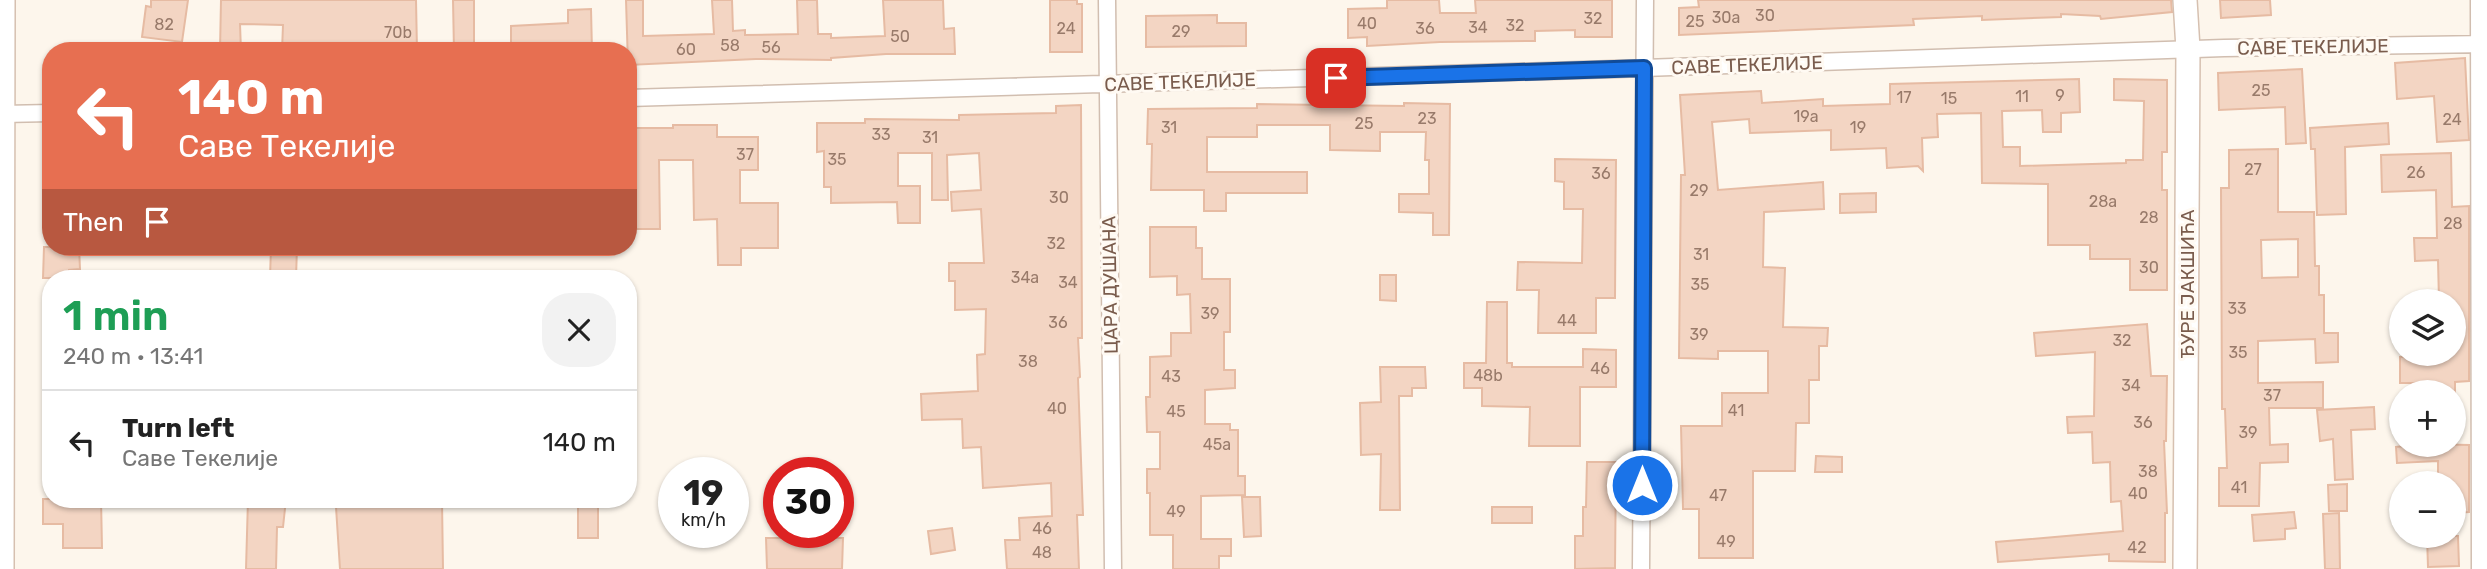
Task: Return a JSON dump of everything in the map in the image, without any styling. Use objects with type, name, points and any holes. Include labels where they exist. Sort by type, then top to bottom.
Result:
[{"type":"street","points":[[2,569],[3,0]]},
{"type":"street","name":"ЦАРА ДУШАНА","points":[[1107,0],[1113,569]]},
{"type":"street","points":[[1641,569],[1645,0]]},
{"type":"street","name":"ЂУРЕ ЈАКШИЋА","points":[[2185,0],[2188,50],[2185,569]]},
{"type":"street","points":[[2479,0],[2484,44],[2480,569]]},
{"type":"street","name":"САВЕ ТЕКЕЛИЈЕ","points":[[637,98],[2188,50],[2484,44]]},
{"type":"street","points":[[3,114],[42,113]]},
{"type":"building","points":[[151,0],[188,0],[182,42],[142,37],[146,6],[151,7]]},
{"type":"building","points":[[221,0],[416,0],[417,42],[282,42],[283,25],[240,24],[241,42],[220,42]]},
{"type":"building","points":[[453,0],[474,0],[474,42],[454,42]]},
{"type":"building","points":[[626,0],[643,0],[643,36],[714,34],[712,0],[732,0],[733,31],[745,30],[745,35],[798,34],[797,0],[817,0],[818,34],[831,34],[831,38],[885,36],[883,0],[943,0],[944,29],[954,28],[955,54],[886,54],[831,60],[756,59],[637,65],[637,42],[627,42]]},
{"type":"building","points":[[1050,0],[1077,0],[1077,4],[1082,4],[1082,52],[1050,52]]},
{"type":"building","points":[[1387,0],[1439,0],[1440,13],[1476,13],[1475,0],[1612,0],[1612,37],[1575,37],[1575,30],[1535,31],[1535,41],[1367,46],[1367,37],[1348,38],[1348,9],[1387,8]]},
{"type":"building","points":[[1698,0],[2171,0],[2172,12],[2101,19],[2100,16],[2061,14],[2061,17],[1982,20],[1982,16],[1913,19],[1914,25],[1679,35],[1679,8],[1699,7]]},
{"type":"building","points":[[2220,0],[2270,0],[2271,15],[2221,18]]},
{"type":"building","points":[[591,9],[592,42],[511,42],[511,26],[568,23],[568,10]]},
{"type":"building","points":[[1217,15],[1217,23],[1246,23],[1246,46],[1146,47],[1146,16]]},
{"type":"building","points":[[2465,58],[2469,140],[2437,142],[2434,96],[2397,99],[2395,63]]},
{"type":"building","points":[[2302,69],[2306,143],[2286,144],[2285,107],[2219,110],[2218,73]]},
{"type":"building","points":[[2079,79],[2080,112],[2061,113],[2061,132],[2043,132],[2042,110],[2002,111],[2003,147],[2020,147],[2020,166],[2126,163],[2126,160],[2143,160],[2144,101],[2114,100],[2114,79],[2167,80],[2167,152],[2162,152],[2162,190],[2167,190],[2167,290],[2130,290],[2130,259],[2090,259],[2090,245],[2048,245],[2048,184],[1982,183],[1981,113],[1937,114],[1938,137],[1922,138],[1923,171],[1918,166],[1887,168],[1886,148],[1831,150],[1831,130],[1750,133],[1749,119],[1712,122],[1718,190],[1823,182],[1824,209],[1764,212],[1763,267],[1785,268],[1783,327],[1828,328],[1827,346],[1819,346],[1819,380],[1809,380],[1809,423],[1796,423],[1795,471],[1753,471],[1753,558],[1699,558],[1699,509],[1683,509],[1681,426],[1722,426],[1722,393],[1768,393],[1768,351],[1718,351],[1718,359],[1679,358],[1681,175],[1685,175],[1680,95],[1761,91],[1762,103],[1823,99],[1823,106],[1890,104],[1890,84]]},
{"type":"building","points":[[1404,103],[1450,104],[1449,235],[1433,235],[1433,213],[1399,212],[1399,194],[1429,194],[1429,160],[1425,160],[1426,132],[1380,132],[1380,151],[1330,150],[1330,125],[1257,125],[1257,137],[1207,137],[1207,172],[1307,172],[1307,193],[1226,193],[1226,211],[1204,211],[1204,190],[1151,190],[1152,144],[1147,144],[1148,109],[1257,108],[1257,104],[1404,106]]},
{"type":"building","points":[[1081,105],[1082,338],[1078,338],[1078,378],[1083,515],[1077,515],[1079,569],[1007,569],[1005,540],[1020,540],[1019,518],[1052,516],[1051,483],[983,488],[981,447],[963,448],[962,419],[922,420],[921,394],[978,391],[977,355],[985,354],[986,309],[955,310],[955,281],[949,281],[949,263],[984,263],[981,209],[952,211],[951,192],[981,190],[979,153],[947,155],[948,200],[932,200],[932,153],[898,153],[898,186],[920,186],[920,223],[898,223],[897,202],[831,203],[831,187],[824,187],[824,151],[817,152],[817,123],[865,123],[865,119],[959,120],[959,115],[1056,113],[1056,106]]},
{"type":"building","points":[[2388,123],[2389,144],[2345,147],[2346,214],[2317,215],[2315,149],[2311,149],[2310,128]]},
{"type":"building","points":[[673,125],[717,125],[717,137],[758,137],[758,170],[740,170],[740,203],[778,203],[778,248],[741,248],[741,265],[718,265],[717,219],[694,220],[693,160],[659,160],[660,229],[637,229],[637,128],[673,128]]},
{"type":"building","points":[[2278,149],[2278,212],[2314,212],[2315,266],[2319,266],[2319,295],[2324,295],[2324,333],[2338,333],[2338,362],[2316,363],[2315,339],[2258,341],[2258,383],[2323,382],[2323,408],[2269,408],[2270,445],[2288,444],[2288,462],[2260,463],[2259,506],[2219,506],[2219,468],[2227,468],[2225,409],[2222,409],[2221,188],[2229,188],[2229,150]],"holes":[[[2298,239],[2298,277],[2262,278],[2261,240]]]},
{"type":"building","points":[[2451,153],[2452,207],[2469,206],[2469,381],[2400,380],[2400,366],[2466,366],[2466,289],[2439,289],[2438,260],[2415,261],[2414,238],[2437,238],[2436,190],[2382,192],[2381,155]]},
{"type":"building","points":[[1555,159],[1616,160],[1615,298],[1596,298],[1596,333],[1538,333],[1539,290],[1517,290],[1518,262],[1582,263],[1583,209],[1564,209],[1564,182],[1555,181]]},
{"type":"building","points":[[1876,193],[1876,212],[1840,213],[1840,194]]},
{"type":"building","points":[[1150,227],[1196,227],[1196,248],[1202,248],[1202,279],[1230,279],[1230,332],[1224,332],[1224,370],[1235,370],[1235,388],[1205,390],[1205,424],[1230,424],[1230,430],[1238,430],[1238,476],[1245,476],[1245,495],[1201,496],[1201,539],[1231,539],[1231,556],[1219,556],[1219,569],[1173,569],[1173,535],[1150,535],[1147,469],[1160,469],[1160,432],[1147,432],[1146,397],[1150,397],[1150,357],[1171,356],[1171,333],[1191,333],[1190,294],[1177,295],[1177,276],[1150,277]]},
{"type":"building","points":[[44,256],[79,256],[80,269],[43,270]]},
{"type":"building","points":[[271,256],[297,256],[296,270],[270,270]]},
{"type":"building","points":[[1380,275],[1396,275],[1396,301],[1380,300]]},
{"type":"building","points":[[1487,302],[1507,302],[1507,363],[1512,363],[1512,367],[1583,367],[1583,349],[1616,350],[1616,387],[1580,387],[1580,446],[1529,446],[1530,407],[1482,406],[1482,388],[1464,388],[1464,363],[1486,363]]},
{"type":"building","points":[[2147,324],[2151,376],[2167,376],[2164,441],[2167,513],[2165,562],[2109,561],[2109,554],[1998,562],[1996,542],[2123,531],[2121,501],[2111,502],[2110,462],[2093,463],[2092,432],[2068,433],[2067,417],[2094,416],[2095,352],[2036,356],[2034,333]]},
{"type":"building","points":[[1380,367],[1425,367],[1426,388],[1412,388],[1412,396],[1399,396],[1400,510],[1380,510],[1381,454],[1361,455],[1360,403],[1381,402]]},
{"type":"building","points":[[2374,407],[2375,429],[2351,430],[2353,479],[2335,480],[2333,439],[2320,441],[2317,410]]},
{"type":"building","points":[[2466,445],[2469,445],[2469,512],[2466,512],[2466,471],[2438,471],[2438,461],[2397,463],[2397,457],[2466,457]]},
{"type":"building","points":[[1816,456],[1842,457],[1842,472],[1815,472]]},
{"type":"building","points":[[1587,462],[1616,462],[1615,568],[1575,569],[1575,536],[1583,536]]},
{"type":"building","points":[[2347,484],[2347,511],[2329,511],[2328,485]]},
{"type":"building","points":[[1242,497],[1260,497],[1261,536],[1244,537]]},
{"type":"building","points":[[1492,507],[1532,507],[1532,523],[1492,523]]},
{"type":"building","points":[[43,508],[101,508],[102,548],[63,548],[63,524],[43,524]]},
{"type":"building","points":[[248,508],[285,508],[283,527],[277,527],[276,569],[246,569]]},
{"type":"building","points":[[336,508],[442,508],[443,569],[340,569]]},
{"type":"building","points":[[578,508],[598,508],[598,538],[578,538]]},
{"type":"building","points":[[2294,512],[2296,528],[2285,529],[2285,539],[2254,541],[2252,515]]},
{"type":"building","points":[[2339,513],[2340,569],[2325,569],[2323,514]]},
{"type":"building","points":[[952,528],[955,550],[931,554],[928,531]]},
{"type":"building","points":[[766,548],[843,548],[842,569],[767,569]]},
{"type":"building","points":[[2427,548],[2458,548],[2459,566],[2428,567]]},
{"type":"route","points":[[1336,78],[1644,68],[1642,485]]}]
